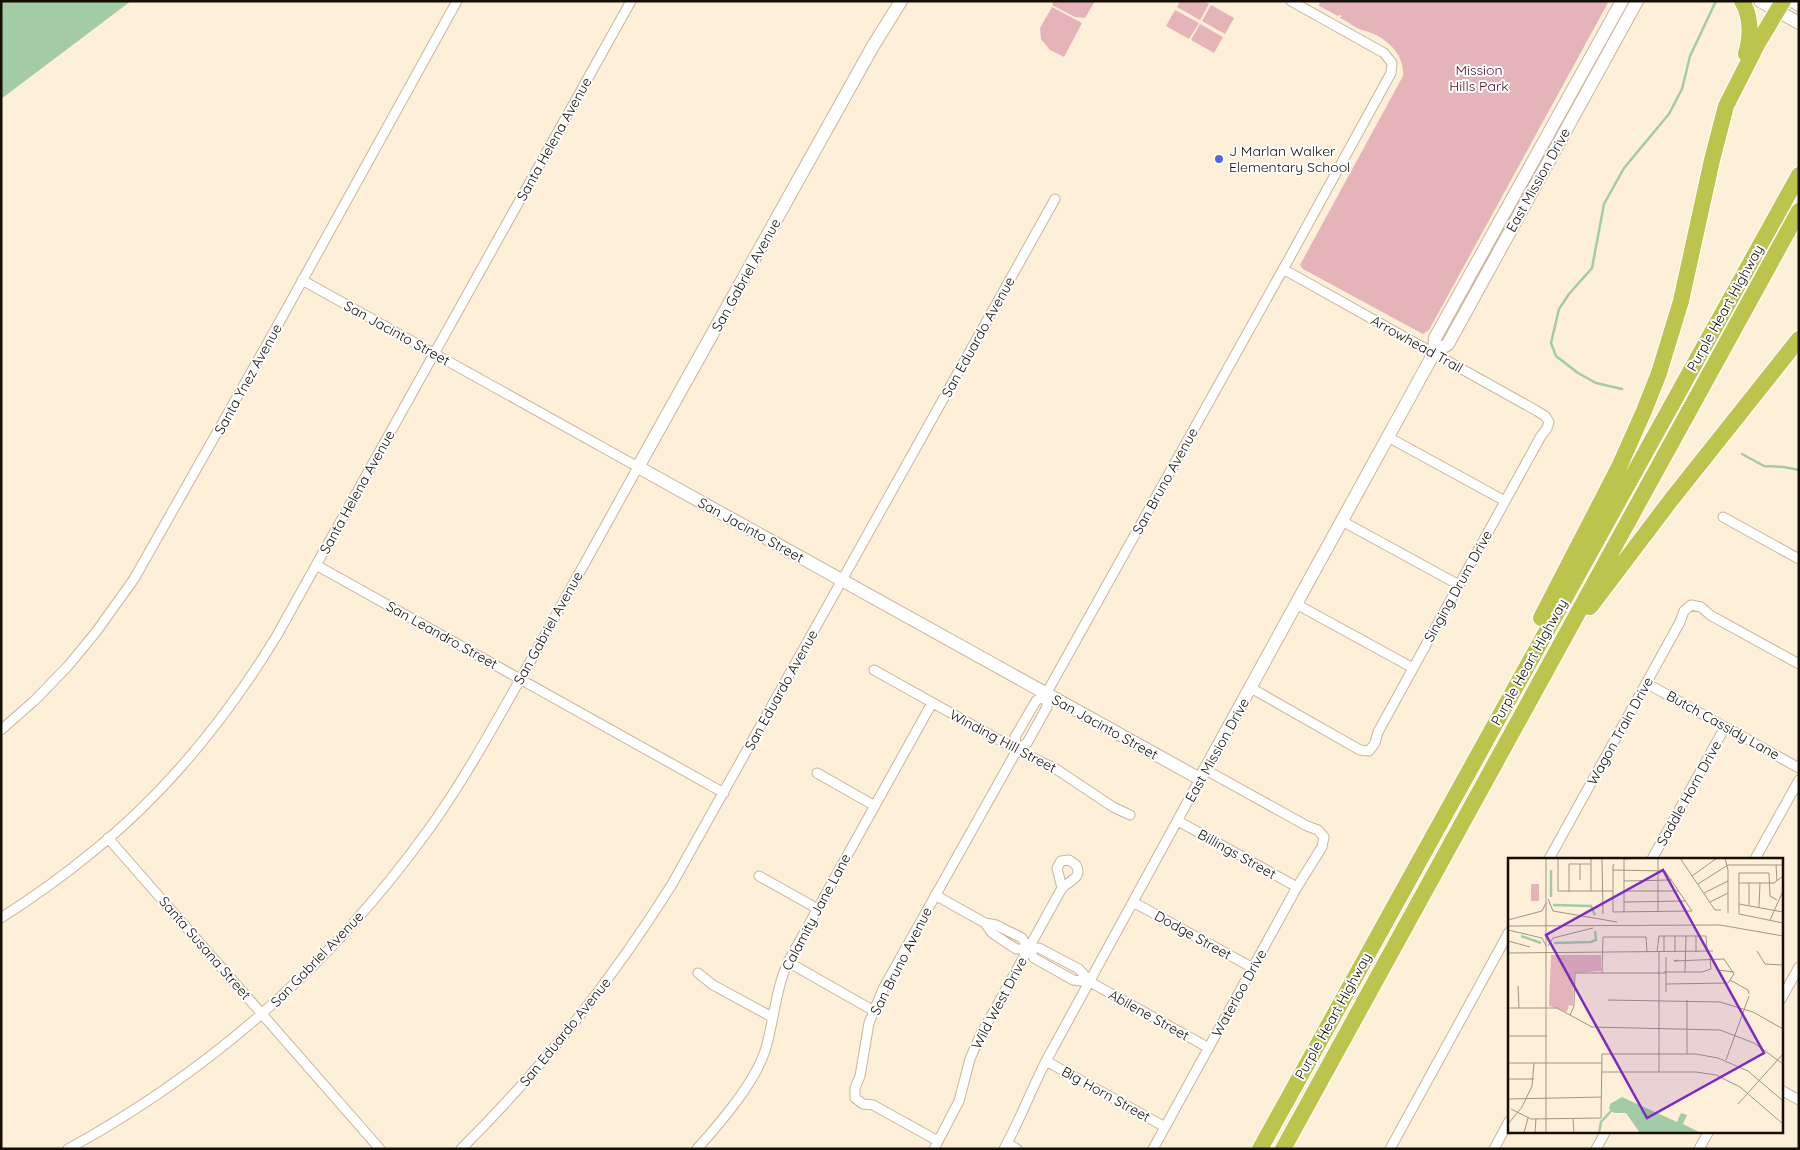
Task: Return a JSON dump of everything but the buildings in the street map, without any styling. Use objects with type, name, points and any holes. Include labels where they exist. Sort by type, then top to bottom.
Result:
[{"type":"highway","points":[[1472,765],[1526,646],[1619,468],[1659,373],[1676,317],[1720,128],[1750,41],[1749,20],[1742,1]]},
{"type":"highway","points":[[1735,86],[1780,6]]},
{"type":"highway","name":"Purple Heart Highway","points":[[1260,1149],[1799,175]]},
{"type":"highway","name":"Purple Heart Highway","points":[[1283,1149],[1799,211]]},
{"type":"highway","points":[[1555,655],[1671,500],[1799,338]]},
{"type":"street","name":"Santa Ynez Avenue","points":[[1,730],[35,700],[68,666],[96,632],[134,579],[194,475],[457,1]]},
{"type":"street","name":"Santa Helena Avenue","points":[[1,918],[44,889],[92,852],[160,788],[220,719],[266,654],[631,1]]},
{"type":"street","name":"San Gabriel Avenue","points":[[68,1149],[176,1082],[262,1014],[340,939],[430,828],[459,784],[520,679],[873,46],[901,1]]},
{"type":"street","name":"San Bruno Avenue","points":[[936,1145],[873,1105],[863,1104],[855,1098],[855,1088],[860,1076],[867,1036],[883,989],[1016,750],[1015,737],[1036,701],[1046,694],[1283,269],[1388,79],[1392,68],[1389,58],[1384,53],[1291,1]]},
{"type":"street","name":"East Mission Drive","points":[[1006,1146],[1021,1118],[1036,1080],[1046,1061],[1434,353],[1435,338],[1622,1]]},
{"type":"street","name":"East Mission Drive","points":[[1434,353],[1448,344],[1636,1]]},
{"type":"street","points":[[1760,1],[1780,6],[1799,23]]},
{"type":"street","points":[[1792,1],[1799,5]]},
{"type":"street","name":"San Eduardo Avenue","points":[[460,1149],[526,1081],[568,1032],[604,986],[672,886],[1055,199]]},
{"type":"street","name":"Arrowhead Trail","points":[[1283,269],[1538,411],[1549,422]]},
{"type":"street","name":"San Jacinto Street","points":[[302,280],[1046,694],[1203,775],[1318,830],[1324,837]]},
{"type":"street","name":"Singing Drum Drive","points":[[1251,688],[1360,750],[1369,751],[1375,743],[1378,732],[1458,585],[1549,422]]},
{"type":"street","points":[[1388,437],[1504,501]]},
{"type":"street","points":[[1723,517],[1799,559]]},
{"type":"street","points":[[1342,521],[1458,585]]},
{"type":"street","name":"San Leandro Street","points":[[316,565],[724,793]]},
{"type":"street","points":[[1296,604],[1413,668]]},
{"type":"street","name":"Wagon Train Drive","points":[[1550,858],[1680,622],[1684,611],[1691,605],[1701,607],[1710,615],[1799,664]]},
{"type":"street","name":"Winding Hill Street","points":[[874,670],[1016,750],[1056,769],[1113,807],[1130,815]]},
{"type":"street","name":"Butch Cassidy Lane","points":[[1646,683],[1799,768]]},
{"type":"street","name":"Calamity Jane Lane","points":[[697,1149],[754,1075],[764,1053],[778,986],[788,962],[932,703]]},
{"type":"street","name":"Saddle Horn Drive","points":[[1653,858],[1725,727]]},
{"type":"street","points":[[817,773],[875,806]]},
{"type":"street","points":[[1756,858],[1799,780]]},
{"type":"street","name":"Billings Street","points":[[1178,821],[1297,887]]},
{"type":"street","name":"Waterloo Drive","points":[[1153,1149],[1297,887],[1322,847],[1324,837]]},
{"type":"street","name":"Santa Susana Street","points":[[108,838],[380,1149]]},
{"type":"street","points":[[759,876],[818,908]]},
{"type":"street","name":"Wild West Drive","points":[[936,1145],[959,1101],[970,1059],[980,1036],[1062,888]]},
{"type":"street","name":"Abilene Street","points":[[935,895],[985,923],[996,925],[1022,938],[1028,948],[1039,948],[1079,969],[1090,982],[1208,1048]]},
{"type":"street","name":"Dodge Street","points":[[1133,902],[1253,968]]},
{"type":"street","points":[[1390,1149],[1508,936]]},
{"type":"street","points":[[788,962],[874,1011]]},
{"type":"street","points":[[1782,997],[1799,968]]},
{"type":"street","points":[[698,973],[713,985],[772,1017]]},
{"type":"street","name":"Big Horn Street","points":[[1046,1061],[1165,1127]]},
{"type":"street","points":[[1782,1091],[1799,1100]]},
{"type":"street","points":[[1494,1149],[1508,1123]]},
{"type":"street","points":[[1596,1149],[1605,1132]]},
{"type":"street","points":[[1699,1149],[1708,1132]]},
{"type":"street","points":[[1006,1146],[1018,1149]]},
{"type":"green space","points":[[1054,1],[1095,1],[1085,18],[1075,17],[1052,5]]},
{"type":"green space","points":[[1180,1],[1204,1],[1209,4],[1200,20],[1177,7]]},
{"type":"green space","name":"Mission Hills Park","points":[[1316,1],[1609,1],[1429,330],[1423,334],[1303,269],[1300,265],[1403,76],[1403,67],[1400,59],[1385,40],[1370,32],[1359,29],[1340,18],[1342,16],[1338,16],[1319,6],[1320,3]]},
{"type":"green space","points":[[1211,5],[1234,18],[1225,34],[1202,21]]},
{"type":"green space","points":[[1052,7],[1082,23],[1064,57],[1050,50],[1041,39],[1040,28]]},
{"type":"green space","points":[[1175,10],[1199,23],[1189,39],[1166,26]]},
{"type":"green space","points":[[1200,24],[1223,37],[1214,53],[1191,40]]},
{"type":"shaded area","points":[[1,1],[131,1],[1,99]]},
{"type":"waterway","points":[[1622,389],[1596,383],[1578,373],[1556,356],[1551,343],[1559,309],[1569,294],[1592,268],[1604,204],[1624,168],[1669,114],[1682,89],[1690,56],[1716,1]]},
{"type":"waterway","points":[[1742,454],[1764,466],[1799,470]]},
{"type":"place","name":"J Marlan Walker Elementary School","points":[[1219,159]]}]
